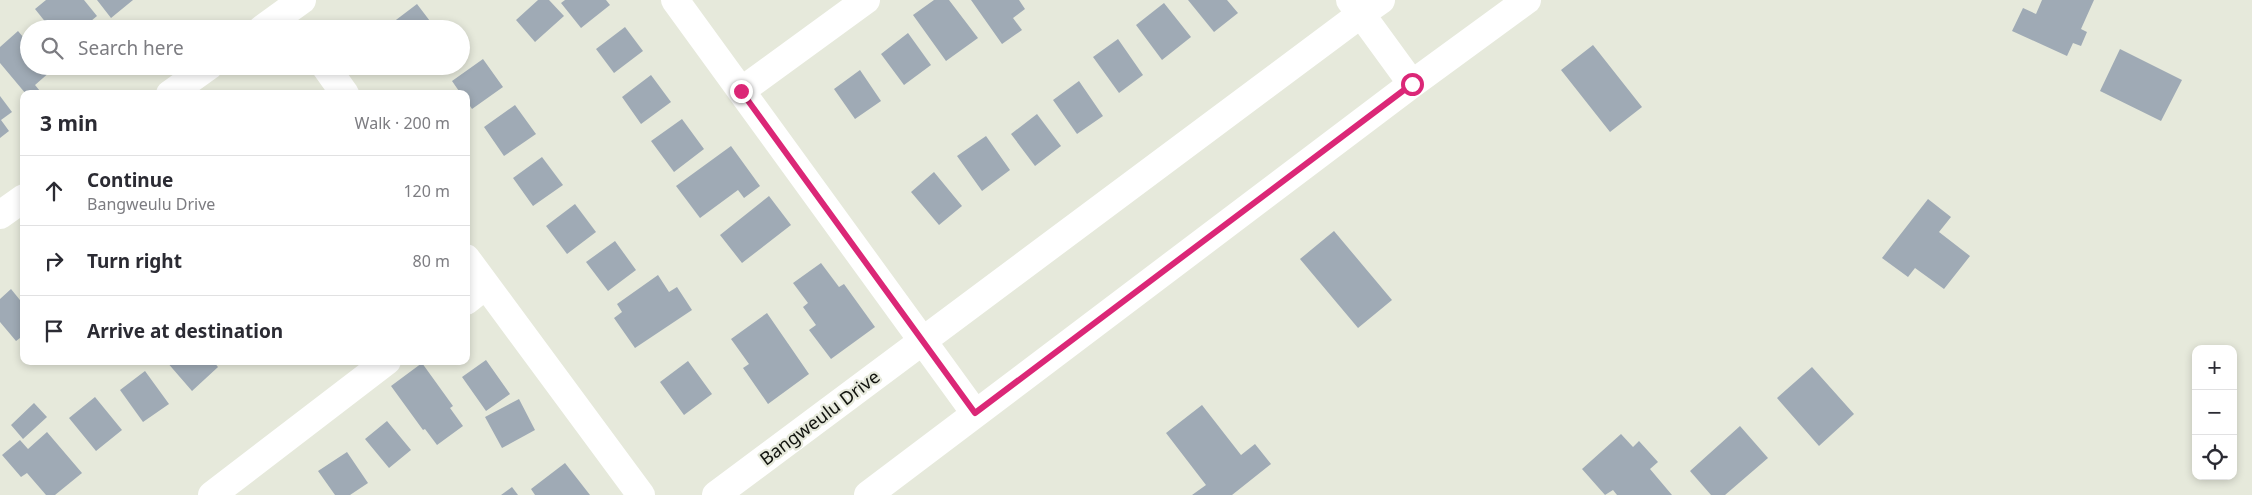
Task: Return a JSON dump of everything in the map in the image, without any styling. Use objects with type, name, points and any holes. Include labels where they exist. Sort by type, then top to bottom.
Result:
[{"type":"street","points":[[675,0],[975,413]]},
{"type":"street","points":[[741,91],[866,0]]},
{"type":"street","points":[[868,495],[1412,84],[1527,0]]},
{"type":"street","points":[[1364,5],[1412,84]]},
{"type":"street","name":"Bangweulu Drive","points":[[716,495],[924,342],[1364,5]]},
{"type":"street","points":[[282,20],[295,14]]},
{"type":"street","points":[[176,90],[196,75]]},
{"type":"street","points":[[331,75],[342,90]]},
{"type":"street","points":[[0,214],[20,201]]},
{"type":"street","points":[[470,272],[476,293],[641,495]]},
{"type":"street","points":[[212,495],[382,365]]},
{"type":"building","points":[[46,0],[84,0],[97,16],[92,20],[44,20],[35,9]]},
{"type":"building","points":[[97,0],[133,0],[111,18]]},
{"type":"building","points":[[538,0],[549,0],[564,16],[535,42],[516,20]]},
{"type":"building","points":[[565,0],[606,0],[610,5],[581,28],[561,3]]},
{"type":"building","points":[[934,0],[949,0],[978,38],[946,61],[913,15]]},
{"type":"building","points":[[971,0],[1019,0],[1025,9],[1013,18],[1022,30],[1002,44]]},
{"type":"building","points":[[1188,0],[1227,0],[1238,13],[1214,32]]},
{"type":"building","points":[[2042,0],[2094,0],[2081,29],[2087,32],[2081,46],[2073,43],[2067,56],[2012,31],[2023,8],[2036,14]]},
{"type":"building","points":[[1164,3],[1191,37],[1162,60],[1136,25]]},
{"type":"building","points":[[417,4],[429,20],[396,20]]},
{"type":"building","points":[[625,27],[643,51],[614,73],[596,49]]},
{"type":"building","points":[[18,31],[20,33],[20,75],[46,75],[35,85],[39,90],[23,90],[0,63],[0,47]]},
{"type":"building","points":[[908,33],[931,65],[904,85],[881,54]]},
{"type":"building","points":[[1118,39],[1143,75],[1119,93],[1093,57]]},
{"type":"building","points":[[1593,45],[1642,107],[1610,132],[1561,70]]},
{"type":"building","points":[[2120,49],[2182,80],[2161,121],[2100,91]]},
{"type":"building","points":[[483,59],[503,87],[472,109],[470,106],[470,90],[458,90],[452,81],[460,75],[470,75],[470,68]]},
{"type":"building","points":[[860,70],[881,101],[855,119],[834,89]]},
{"type":"building","points":[[651,75],[671,102],[641,124],[622,97]]},
{"type":"building","points":[[1079,81],[1103,116],[1077,134],[1053,100]]},
{"type":"building","points":[[0,96],[12,112],[1,120],[9,131],[0,138]]},
{"type":"building","points":[[515,105],[536,134],[504,156],[484,127]]},
{"type":"building","points":[[1037,114],[1061,146],[1035,166],[1011,134]]},
{"type":"building","points":[[682,119],[704,149],[674,172],[651,141]]},
{"type":"building","points":[[986,136],[1010,170],[982,191],[957,156]]},
{"type":"building","points":[[731,146],[760,186],[744,198],[738,190],[700,218],[676,186]]},
{"type":"building","points":[[542,157],[563,185],[533,206],[513,178]]},
{"type":"building","points":[[934,172],[962,206],[939,225],[911,192]]},
{"type":"building","points":[[769,196],[791,225],[742,263],[720,235]]},
{"type":"building","points":[[1928,199],[1951,217],[1939,232],[1970,256],[1944,289],[1915,268],[1908,277],[1882,258]]},
{"type":"building","points":[[575,204],[596,232],[567,254],[546,226]]},
{"type":"building","points":[[1334,231],[1392,300],[1358,328],[1300,259]]},
{"type":"building","points":[[615,241],[636,270],[608,291],[586,262]]},
{"type":"building","points":[[821,263],[839,287],[844,284],[875,327],[831,359],[809,330],[816,325],[803,307],[808,303],[793,283]]},
{"type":"building","points":[[658,275],[669,292],[677,287],[692,310],[635,348],[614,318],[622,312],[617,304]]},
{"type":"building","points":[[11,289],[20,300],[20,338],[16,341],[0,322],[0,299]]},
{"type":"building","points":[[767,313],[809,374],[768,404],[743,368],[749,364],[731,339]]},
{"type":"building","points":[[486,360],[510,394],[486,411],[462,377]]},
{"type":"building","points":[[688,361],[712,394],[684,415],[660,382]]},
{"type":"building","points":[[169,365],[216,365],[218,367],[192,391]]},
{"type":"building","points":[[419,365],[423,365],[453,406],[450,408],[463,426],[437,445],[425,429],[423,430],[391,386]]},
{"type":"building","points":[[1812,367],[1854,414],[1819,446],[1777,398]]},
{"type":"building","points":[[145,371],[169,404],[143,422],[120,390]]},
{"type":"building","points":[[95,397],[122,430],[96,451],[69,418]]},
{"type":"building","points":[[519,399],[535,430],[502,448],[485,417]]},
{"type":"building","points":[[34,403],[47,417],[23,439],[11,425]]},
{"type":"building","points":[[1202,405],[1241,455],[1255,444],[1271,464],[1232,495],[1192,495],[1206,485],[1166,433]]},
{"type":"building","points":[[387,421],[411,450],[389,468],[365,439]]},
{"type":"building","points":[[1740,426],[1768,458],[1725,495],[1711,495],[1690,471]]},
{"type":"building","points":[[47,432],[82,473],[55,495],[46,495],[27,473],[21,477],[2,455],[20,440],[28,449]]},
{"type":"building","points":[[1621,434],[1633,447],[1639,441],[1658,462],[1650,469],[1672,495],[1617,495],[1613,490],[1605,495],[1582,469]]},
{"type":"building","points":[[347,452],[368,483],[350,495],[335,495],[318,471]]},
{"type":"building","points":[[565,463],[590,495],[535,495],[531,489]]},
{"type":"building","points":[[512,487],[518,495],[501,495]]},
{"type":"route","points":[[741,91],[975,413],[1412,84]]}]
